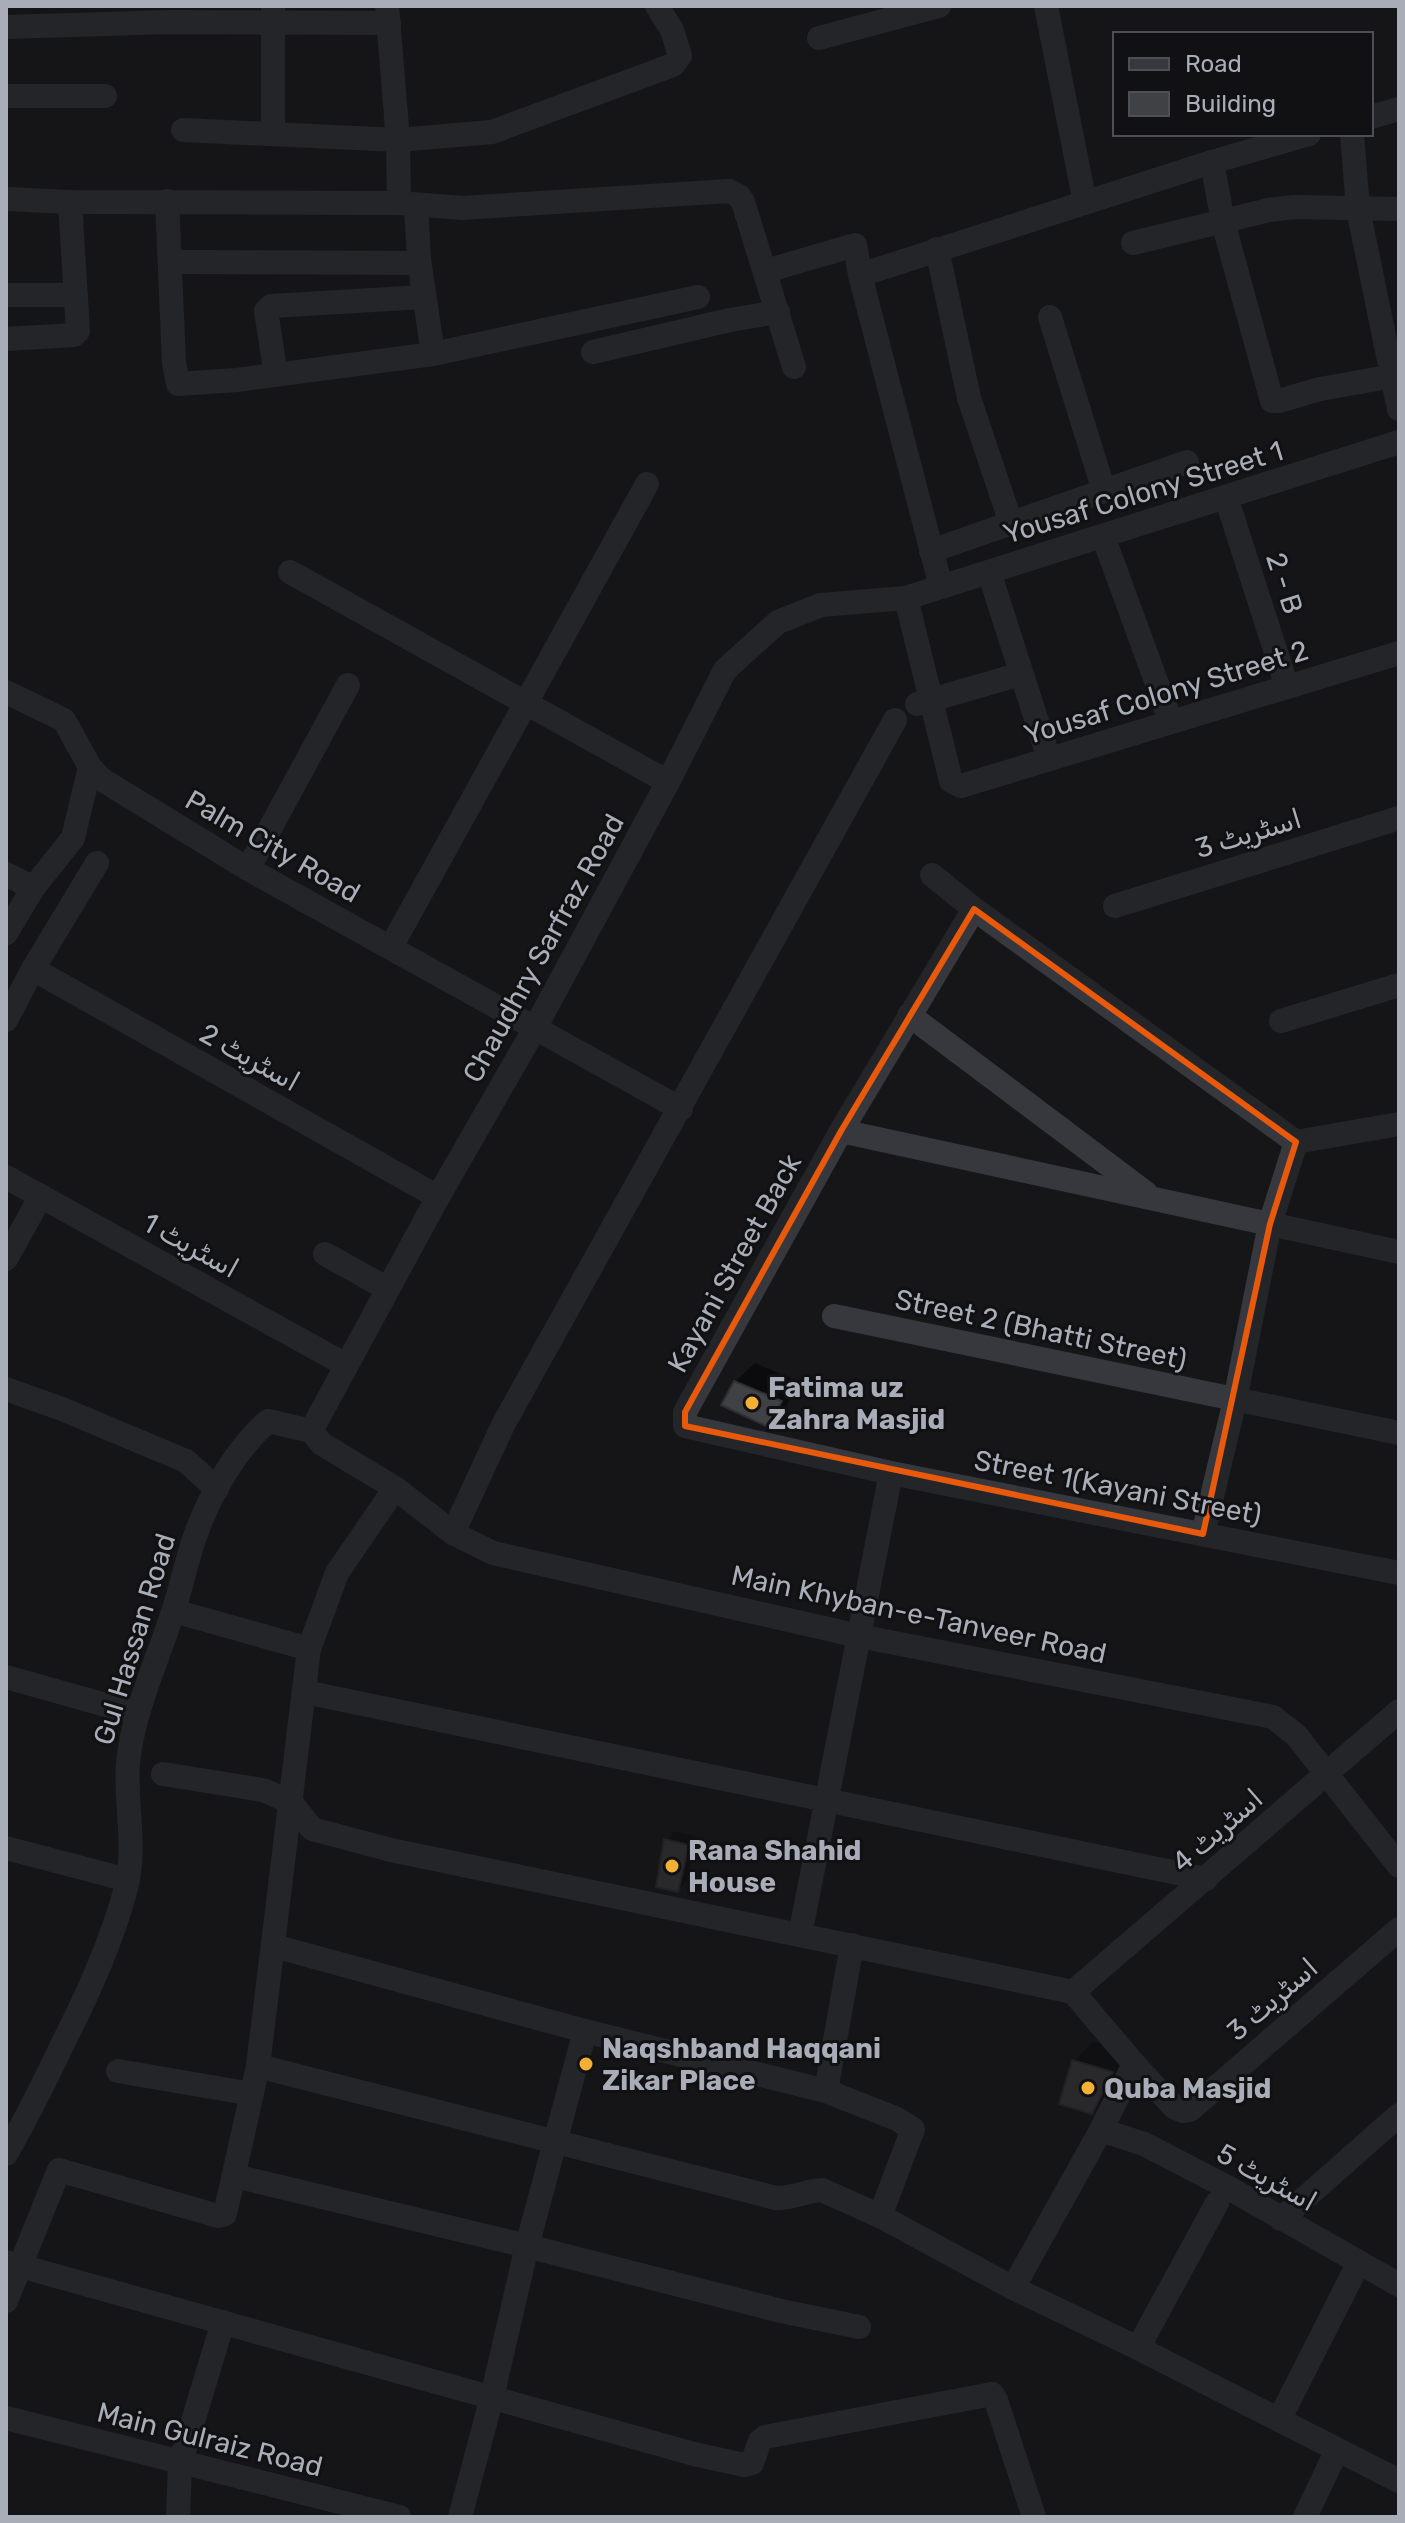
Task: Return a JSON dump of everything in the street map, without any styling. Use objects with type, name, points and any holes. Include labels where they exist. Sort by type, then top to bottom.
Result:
[{"type":"street","points":[[183,130],[398,140],[492,132],[673,65],[680,56],[672,30],[657,6]]},
{"type":"street","points":[[819,38],[894,11],[939,6]]},
{"type":"street","points":[[1046,6],[1085,203]]},
{"type":"street","points":[[273,134],[274,14]]},
{"type":"street","points":[[12,20],[170,22],[274,14],[388,14],[398,140],[433,354]]},
{"type":"street","points":[[6,96],[105,96]]},
{"type":"street","points":[[1373,116],[1399,109]]},
{"type":"street","points":[[860,275],[1302,136]]},
{"type":"street","points":[[1352,136],[1358,209],[1395,376],[1399,409]]},
{"type":"street","points":[[1212,162],[1223,222],[1272,401],[1395,376]]},
{"type":"street","points":[[6,199],[407,204],[462,208],[729,191],[743,202],[794,367]]},
{"type":"street","points":[[167,201],[174,363],[178,384],[276,375],[433,354],[698,297]]},
{"type":"street","points":[[6,339],[76,334],[70,202]]},
{"type":"street","points":[[1133,243],[1269,210],[1294,207],[1399,209]]},
{"type":"street","points":[[766,271],[855,245],[860,275],[941,587]]},
{"type":"street","points":[[937,249],[969,398],[1010,520]]},
{"type":"street","points":[[170,262],[419,263]]},
{"type":"street","points":[[6,295],[76,295]]},
{"type":"street","points":[[276,375],[266,311],[271,306],[424,297]]},
{"type":"street","points":[[593,352],[778,312]]},
{"type":"street","points":[[1050,317],[1104,491]]},
{"type":"street","name":"Yousaf Colony Street 1","points":[[906,598],[1399,442]]},
{"type":"street","points":[[931,551],[1187,462]]},
{"type":"street","points":[[391,947],[647,484]]},
{"type":"street","name":"2 - B","points":[[1226,497],[1287,687]]},
{"type":"street","points":[[1103,536],[1171,722]]},
{"type":"street","points":[[290,572],[668,782]]},
{"type":"street","points":[[989,572],[1049,759]]},
{"type":"street","points":[[453,1533],[503,1425],[681,1109],[751,976],[913,709],[906,598]]},
{"type":"street","name":"Chaudhry Sarfraz Road","points":[[311,1431],[438,1197],[535,1028],[725,670],[778,622],[821,605],[906,598]]},
{"type":"street","name":"Yousaf Colony Street 2","points":[[913,709],[951,781],[961,786],[1399,653]]},
{"type":"street","points":[[913,709],[1021,674]]},
{"type":"street","points":[[248,869],[348,685]]},
{"type":"street","name":"Palm City Road","points":[[6,692],[64,720],[90,767],[101,779],[248,869],[681,1109]]},
{"type":"street","points":[[6,933],[33,888],[73,838],[90,767]]},
{"type":"street","name":"اسٹریٹ 3","points":[[1115,906],[1399,818]]},
{"type":"street","points":[[6,1020],[97,863]]},
{"type":"street","points":[[6,874],[33,888]]},
{"type":"street","points":[[932,875],[974,909],[1296,1142],[1399,1124]]},
{"type":"street","name":"Kayani Street Back","points":[[685,1426],[685,1412],[841,1131],[974,909]]},
{"type":"street","name":"اسٹریٹ 2","points":[[33,969],[438,1197]]},
{"type":"street","points":[[1281,1021],[1399,985]]},
{"type":"street","points":[[909,1015],[1154,1200]]},
{"type":"street","points":[[841,1131],[1399,1252]]},
{"type":"street","points":[[1203,1534],[1235,1400],[1270,1224],[1296,1142]]},
{"type":"street","name":"اسٹریٹ 1","points":[[6,1177],[346,1365]]},
{"type":"street","points":[[6,1259],[41,1196]]},
{"type":"street","points":[[325,1254],[388,1289]]},
{"type":"street","name":"Street 2 (Bhatti Street)","points":[[834,1316],[1399,1433]]},
{"type":"street","points":[[6,1389],[186,1461],[217,1489]]},
{"type":"street","name":"Gul Hassan Road","points":[[6,2154],[97,1976],[128,1880],[131,1816],[128,1767],[132,1732],[174,1611],[197,1532],[217,1489],[247,1439],[268,1421],[311,1431]]},
{"type":"street","name":"Street 1(Kayani Street)","points":[[685,1426],[891,1473],[1399,1573]]},
{"type":"street","name":"Main Khyban-e-Tanveer Road","points":[[311,1431],[322,1444],[388,1484],[453,1533],[493,1553],[859,1636],[1273,1717],[1296,1735],[1399,1866]]},
{"type":"street","points":[[800,1935],[891,1473]]},
{"type":"street","points":[[6,2301],[13,2263],[59,2170],[218,2216],[225,2214],[258,2066],[309,1649],[337,1573],[388,1484]]},
{"type":"street","points":[[174,1611],[309,1649]]},
{"type":"street","points":[[6,1677],[138,1714]]},
{"type":"street","points":[[305,1692],[1206,1879]]},
{"type":"street","name":"اسٹریٹ 4","points":[[1073,1992],[1399,1711]]},
{"type":"street","points":[[163,1774],[263,1790],[291,1802],[312,1829],[391,1850],[1073,1992],[1134,2064],[1013,2288]]},
{"type":"street","points":[[6,1848],[128,1880]]},
{"type":"street","name":"اسٹریٹ 3","points":[[1134,2064],[1174,2107],[1190,2110],[1399,1929]]},
{"type":"street","points":[[826,2091],[852,1945]]},
{"type":"street","points":[[274,1946],[585,2031],[826,2091],[897,2119],[913,2129],[880,2216]]},
{"type":"street","points":[[460,2517],[527,2246],[585,2031]]},
{"type":"street","points":[[258,2066],[776,2198],[794,2198],[812,2190],[822,2190],[880,2216],[1013,2288],[1399,2481]]},
{"type":"street","points":[[118,2071],[252,2094]]},
{"type":"street","points":[[1281,2219],[1399,2115]]},
{"type":"street","name":"اسٹریٹ 5","points":[[1101,2130],[1144,2144],[1227,2187],[1399,2285]]},
{"type":"street","points":[[235,2176],[781,2311],[859,2327]]},
{"type":"street","points":[[1138,2348],[1217,2203]]},
{"type":"street","points":[[13,2263],[694,2454],[744,2465],[752,2463],[760,2441],[765,2437],[992,2394],[1034,2517]]},
{"type":"street","points":[[1279,2420],[1353,2274]]},
{"type":"street","points":[[178,2517],[180,2464],[223,2322]]},
{"type":"street","name":"Main Gulraiz Road","points":[[6,2418],[399,2517]]},
{"type":"street","points":[[1305,2517],[1337,2450]]},
{"type":"highlighted area","points":[[974,909],[1296,1142],[1270,1224],[1203,1534],[685,1426],[685,1412],[841,1131]]},
{"type":"building","name":"Fatima uz Zahra Masjid","points":[[734,1381],[782,1401],[768,1427],[721,1405]]},
{"type":"building","name":"Rana Shahid House","points":[[664,1839],[689,1845],[678,1892],[656,1887]]},
{"type":"building","name":"Quba Masjid","points":[[1072,2060],[1113,2072],[1092,2114],[1059,2104]]},
{"type":"place","name":"Fatima uz Zahra Masjid","points":[[752,1403]]},
{"type":"place","name":"Rana Shahid House","points":[[672,1866]]},
{"type":"place","name":"Naqshband Haqqani Zikar Place","points":[[586,2064]]},
{"type":"place","name":"Quba Masjid","points":[[1088,2088]]}]
